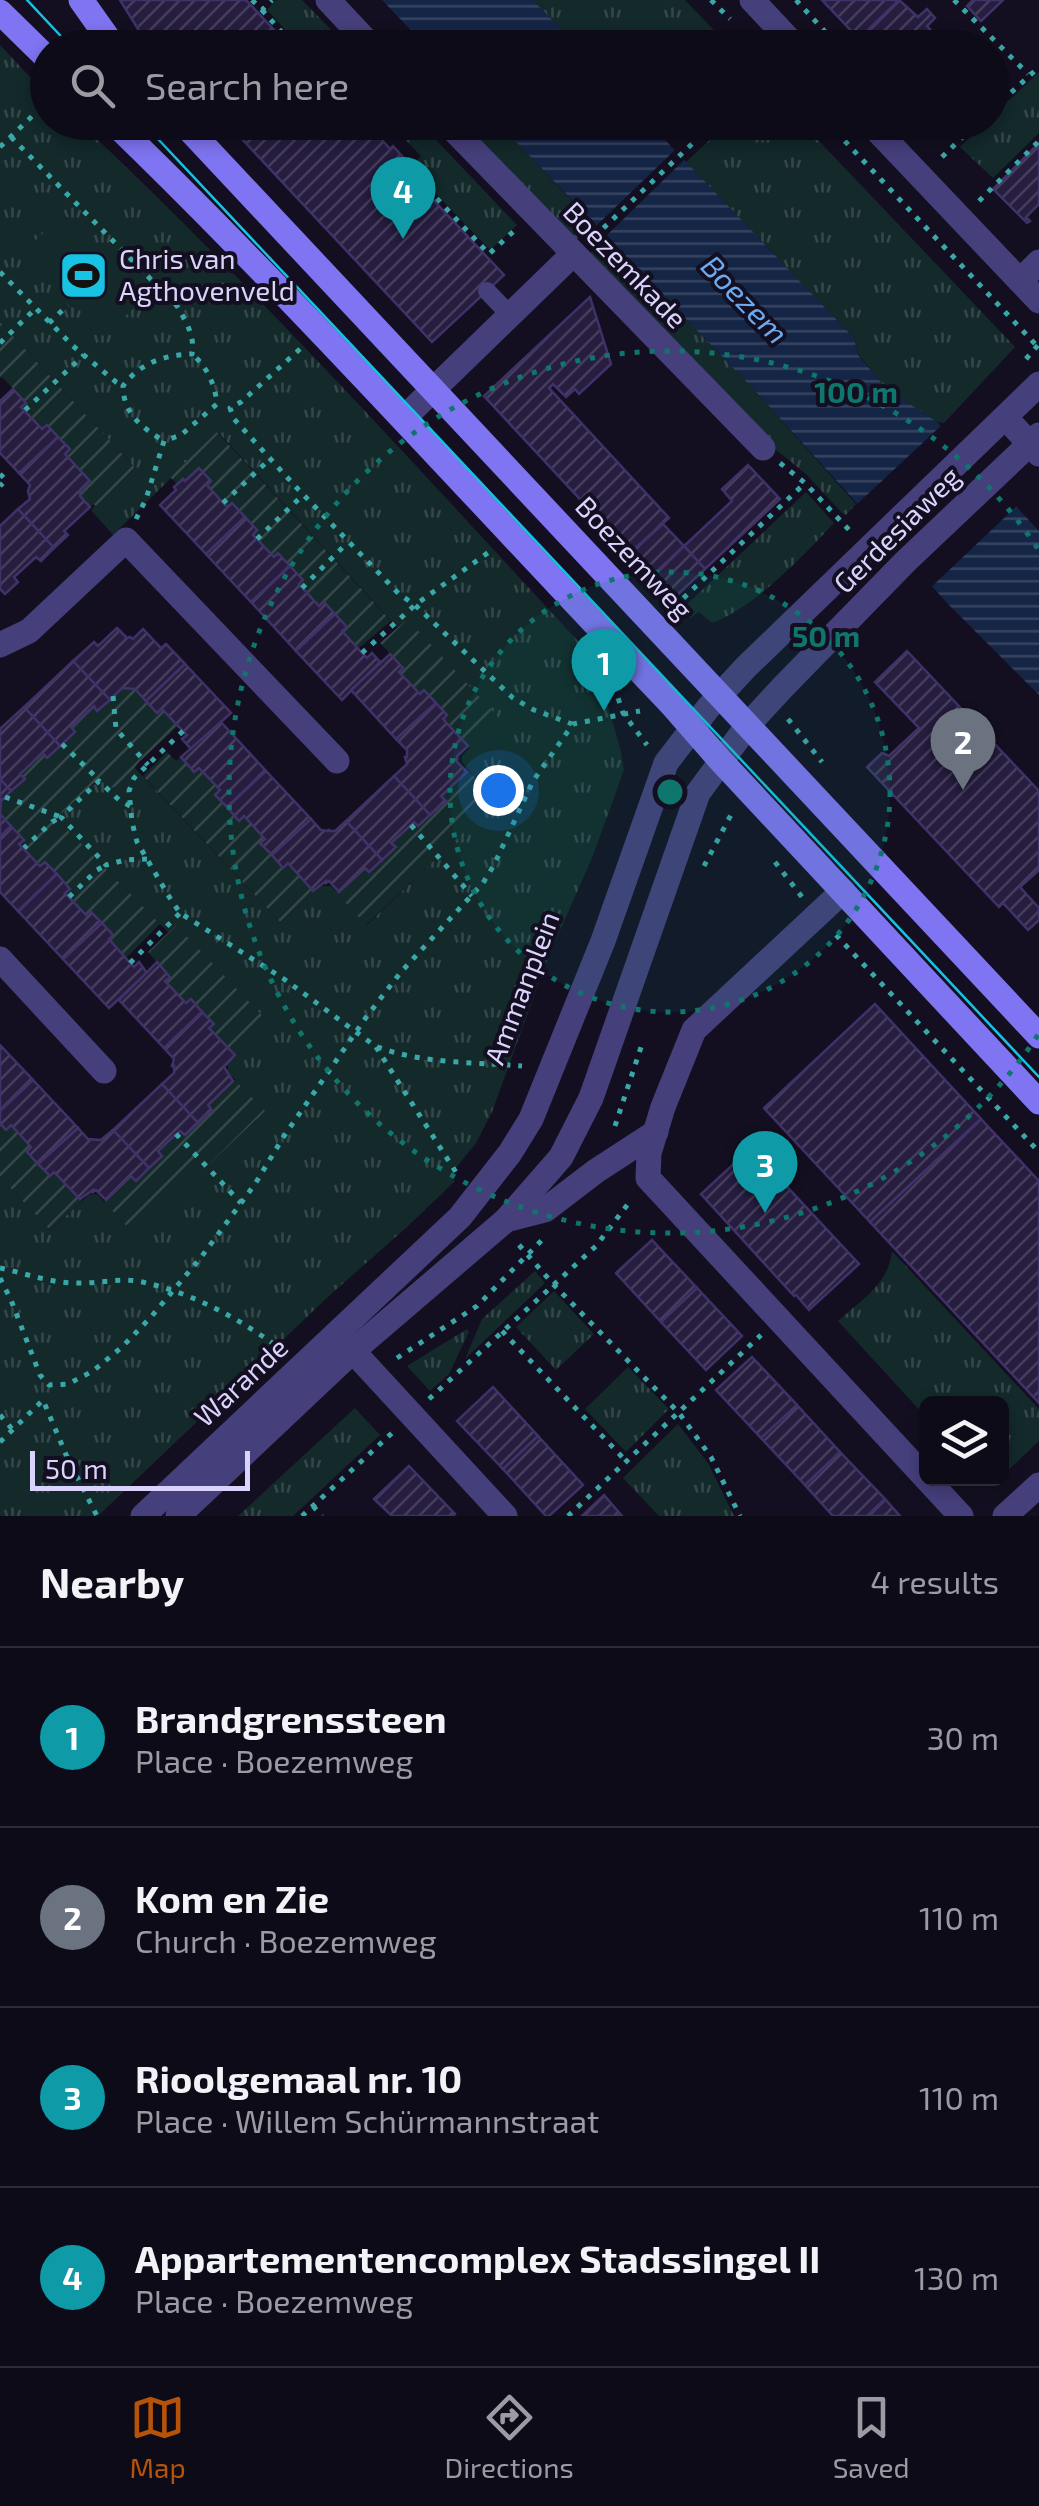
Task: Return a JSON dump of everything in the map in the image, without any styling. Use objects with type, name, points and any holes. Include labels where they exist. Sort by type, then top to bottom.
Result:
[{"type":"main road","points":[[81,0],[102,30]]},
{"type":"main road","points":[[0,12],[30,41]]},
{"type":"main road","points":[[131,140],[321,330],[1039,1102]]},
{"type":"main road","name":"Boezemweg","points":[[199,140],[1039,1036]]},
{"type":"street","points":[[328,0],[357,30]]},
{"type":"street","points":[[752,0],[780,30]]},
{"type":"street","name":"Boezemkade","points":[[463,140],[763,448]]},
{"type":"street","points":[[886,140],[1039,301]]},
{"type":"street","points":[[403,420],[572,255]]},
{"type":"street","points":[[1020,280],[1039,262]]},
{"type":"street","name":"Gerdesiaweg","points":[[720,694],[1039,384]]},
{"type":"street","points":[[1006,418],[1036,444]]},
{"type":"street","name":"Gerdesiaweg","points":[[720,760],[748,725],[904,562],[994,476],[1036,444]]},
{"type":"street","points":[[0,645],[30,630],[126,540],[337,761]]},
{"type":"street","name":"Ammanplein","points":[[345,1342],[460,1217],[510,1154],[531,1119],[603,941],[666,763],[720,694]]},
{"type":"street","points":[[504,1516],[345,1342],[504,1222],[561,1157],[591,1098],[698,793],[720,760]]},
{"type":"street","points":[[843,892],[694,1030],[663,1106],[649,1154],[648,1178],[962,1516]]},
{"type":"street","points":[[0,960],[104,1071]]},
{"type":"street","points":[[504,1222],[545,1210],[656,1132]]},
{"type":"street","name":"Warande","points":[[143,1516],[345,1342]]},
{"type":"street","name":"Warande","points":[[178,1516],[345,1342]]},
{"type":"street","points":[[1005,1516],[1039,1485]]},
{"type":"lane","points":[[487,291],[510,315]]},
{"type":"path","points":[[252,0],[280,30]]},
{"type":"path","points":[[262,10],[272,0]]},
{"type":"path","points":[[796,0],[824,30]]},
{"type":"path","points":[[954,0],[984,30]]},
{"type":"path","points":[[1009,55],[1028,74]]},
{"type":"path","points":[[1009,93],[1039,66]]},
{"type":"path","points":[[0,147],[30,118]]},
{"type":"path","points":[[10,137],[177,306],[191,331],[192,354]]},
{"type":"path","points":[[599,232],[696,140]]},
{"type":"path","points":[[845,140],[1038,346]]},
{"type":"path","points":[[942,158],[960,140]]},
{"type":"path","points":[[979,201],[1039,141]]},
{"type":"path","points":[[410,170],[489,254],[492,252]]},
{"type":"path","points":[[0,272],[84,355],[123,386]]},
{"type":"path","points":[[49,322],[68,305]]},
{"type":"path","points":[[0,344],[35,309]]},
{"type":"path","points":[[216,404],[230,408],[241,402],[321,330]]},
{"type":"path","points":[[192,354],[206,369],[216,393],[216,404],[181,434],[164,440],[148,432],[129,412],[123,386],[150,362],[192,354]]},
{"type":"path","points":[[24,410],[84,355]]},
{"type":"path","points":[[230,408],[234,418],[270,459],[348,542],[512,698],[573,724],[672,705]]},
{"type":"path","points":[[126,540],[146,499],[164,440]]},
{"type":"path","points":[[763,448],[805,483],[854,536]]},
{"type":"path","points":[[223,503],[270,459]]},
{"type":"path","points":[[0,474],[6,480],[0,486]]},
{"type":"path","points":[[655,625],[805,483]]},
{"type":"path","points":[[257,539],[303,495]]},
{"type":"path","points":[[362,652],[416,605],[512,536]]},
{"type":"path","points":[[302,588],[348,542]]},
{"type":"path","points":[[612,680],[623,713],[645,744],[666,763]]},
{"type":"path","points":[[113,696],[116,729],[148,764]]},
{"type":"path","points":[[645,744],[672,705]]},
{"type":"path","points":[[49,1385],[68,1384],[93,1372],[122,1347],[172,1292],[241,1203],[401,972],[472,896],[494,865],[522,800],[573,724]]},
{"type":"path","points":[[183,731],[134,778],[129,791],[137,842],[180,914],[298,988],[375,1046],[463,1182],[470,1176]]},
{"type":"path","points":[[62,744],[118,800],[130,806]]},
{"type":"path","points":[[24,848],[99,781]]},
{"type":"path","points":[[698,793],[720,813],[743,822]]},
{"type":"path","points":[[5,797],[61,817],[106,865]]},
{"type":"path","points":[[411,825],[472,896]]},
{"type":"path","points":[[768,853],[817,914],[1039,1152]]},
{"type":"path","points":[[70,898],[106,865],[147,859]]},
{"type":"path","points":[[130,963],[180,914]]},
{"type":"path","name":"Ammanplein","points":[[375,1046],[428,1059],[525,1066],[519,1081]]},
{"type":"path","points":[[176,1134],[241,1203]]},
{"type":"path","points":[[302,1516],[596,1246],[648,1178]]},
{"type":"path","points":[[504,1222],[554,1285],[678,1413],[711,1458],[740,1516]]},
{"type":"path","points":[[0,1268],[73,1284],[134,1280],[237,1319],[282,1350]]},
{"type":"path","points":[[0,1278],[40,1375],[49,1385]]},
{"type":"path","points":[[568,1516],[778,1320]]},
{"type":"path","points":[[502,1331],[626,1461]]},
{"type":"path","points":[[0,1442],[43,1400],[49,1385]]},
{"type":"path","points":[[43,1400],[98,1516]]},
{"type":"path","points":[[0,1415],[13,1430]]},
{"type":"path","points":[[312,1506],[322,1516]]},
{"type":"green space","points":[[276,0],[302,0],[331,30],[285,30],[267,10]]},
{"type":"green space","points":[[533,0],[685,0],[714,30],[562,30]]},
{"type":"green space","points":[[0,45],[30,77],[30,140],[98,140],[340,384],[591,655],[624,770],[592,858],[549,955],[492,1112],[476,1143],[450,1175],[455,1181],[98,1516],[0,1516],[0,1177],[50,1230],[89,1195],[97,1194],[135,1235],[264,1111],[228,1072],[228,1063],[271,1026],[175,925],[168,932],[52,815],[56,811],[62,813],[100,778],[122,785],[134,767],[281,923],[321,886],[331,886],[367,925],[484,812],[478,806],[481,784],[462,762],[462,756],[499,719],[405,621],[397,627],[218,432],[113,535],[91,510],[135,468],[0,322]]},
{"type":"green space","points":[[1039,72],[1039,133],[993,178],[960,147],[967,140],[1009,140],[1009,100]]},
{"type":"green space","points":[[406,140],[436,140],[517,225],[490,250],[410,167],[421,156]]},
{"type":"green space","points":[[479,140],[514,140],[593,223],[575,241]]},
{"type":"green space","points":[[710,140],[818,140],[1015,347],[944,423],[937,422],[886,388],[858,354],[854,338],[686,162]]},
{"type":"green space","name":"Chris van Agthovenveld","points":[[64,214],[143,300],[103,336],[25,250]]},
{"type":"green space","points":[[607,237],[758,394],[856,504],[846,515],[807,475],[764,440],[589,254]]},
{"type":"green space","points":[[0,322],[135,468],[96,506],[90,507],[80,496],[90,481],[65,454],[69,449],[42,429],[21,407],[26,402],[0,378]]},
{"type":"green space","points":[[217,432],[391,621],[359,648],[342,631],[346,626],[325,603],[319,606],[299,584],[303,579],[279,553],[274,557],[253,535],[257,530],[233,504],[227,507],[207,485],[211,481],[200,468],[177,484],[170,477]]},
{"type":"green space","points":[[806,492],[834,523],[777,580],[744,606],[712,623],[699,612],[690,618],[682,609]]},
{"type":"green space","points":[[405,621],[500,719],[470,748],[443,719],[447,714],[399,672],[403,667],[380,643]]},
{"type":"green space","points":[[122,688],[135,689],[157,712],[162,709],[178,726],[139,762],[122,785],[110,788],[99,778],[62,813],[56,811],[53,815],[160,924],[126,958],[109,939],[113,935],[91,911],[86,915],[65,893],[69,888],[45,862],[40,866],[20,844],[24,839],[0,814],[1,801],[24,779],[20,774],[43,753],[47,757],[75,732],[71,727]]},
{"type":"green space","points":[[167,752],[176,761],[181,757],[194,772],[199,768],[220,790],[215,795],[239,820],[244,816],[265,839],[261,843],[282,867],[288,863],[315,892],[281,923],[143,776]]},
{"type":"green space","points":[[469,771],[481,784],[483,801],[478,806],[484,813],[366,925],[337,893],[395,847],[391,843],[414,822],[418,826],[445,801],[441,796]]},
{"type":"green space","points":[[176,925],[272,1026],[236,1057],[209,1028],[213,1023],[191,999],[186,1003],[165,981],[169,976],[148,952]]},
{"type":"green space","points":[[235,1080],[265,1111],[135,1235],[104,1202],[131,1176],[136,1180],[162,1156],[158,1151],[180,1131],[185,1135],[212,1110],[208,1105]]},
{"type":"green space","points":[[0,1123],[11,1125],[31,1147],[27,1152],[50,1176],[54,1172],[82,1201],[50,1230],[0,1177]]},
{"type":"green space","points":[[892,1251],[1039,1409],[1039,1441],[1009,1469],[1009,1396],[919,1396],[919,1409],[838,1321],[880,1282]]},
{"type":"green space","points":[[535,1271],[545,1283],[465,1359],[482,1319]]},
{"type":"green space","points":[[554,1291],[594,1334],[556,1370],[516,1327]]},
{"type":"green space","points":[[467,1329],[449,1374],[430,1391],[407,1366]]},
{"type":"green space","points":[[628,1367],[669,1409],[626,1452],[585,1409]]},
{"type":"green space","points":[[355,1408],[380,1435],[293,1516],[238,1516]]},
{"type":"green space","points":[[678,1424],[708,1463],[734,1516],[659,1516],[623,1478]]},
{"type":"water","points":[[382,0],[533,0],[562,30],[411,30]]},
{"type":"water","name":"Boezem","points":[[514,140],[665,140],[854,338],[858,355],[886,388],[937,422],[1039,531],[1039,695],[949,605],[758,394]]},
{"type":"pier","points":[[677,148],[686,158],[604,238],[594,228]]},
{"type":"pier","points":[[944,423],[1019,504],[929,589],[853,508]]},
{"type":"building","points":[[120,0],[246,0],[274,30],[139,30]]},
{"type":"building","points":[[822,0],[899,0],[868,30],[850,30]]},
{"type":"building","points":[[899,0],[918,17],[927,9],[935,18],[927,26],[931,30],[868,30]]},
{"type":"building","points":[[973,0],[1003,0],[981,21],[967,6]]},
{"type":"building","points":[[243,140],[382,140],[390,149],[393,146],[411,166],[406,171],[504,275],[432,342]]},
{"type":"building","points":[[1039,143],[1039,204],[1026,217],[1030,221],[1027,223],[993,189]]},
{"type":"building","points":[[590,297],[611,364],[579,394],[575,389],[566,397],[553,384],[549,388],[669,518],[630,553],[484,396]]},
{"type":"building","points":[[13,389],[26,403],[21,407],[42,429],[47,425],[58,437],[19,473],[0,453],[0,401]]},
{"type":"building","points":[[58,437],[70,449],[65,454],[90,481],[80,496],[90,507],[64,531],[68,535],[54,548],[18,509],[30,499],[30,485],[19,473]]},
{"type":"building","points":[[748,465],[780,499],[705,569],[684,546],[732,501],[722,489]]},
{"type":"building","points":[[199,468],[211,481],[207,485],[223,503],[227,507],[232,503],[245,517],[206,554],[160,505],[176,490],[174,487]]},
{"type":"building","points":[[18,509],[54,548],[41,561],[36,557],[14,577],[18,582],[5,594],[0,589],[0,526]]},
{"type":"building","points":[[245,517],[257,530],[253,535],[274,557],[278,553],[290,566],[251,602],[206,554]]},
{"type":"building","points":[[663,524],[684,546],[652,576],[630,553]]},
{"type":"building","points":[[684,546],[705,569],[673,599],[652,576]]},
{"type":"building","points":[[290,566],[303,580],[299,584],[319,606],[324,602],[335,614],[296,651],[251,602]]},
{"type":"building","points":[[335,614],[347,627],[342,631],[362,653],[367,658],[372,653],[380,662],[342,700],[296,651]]},
{"type":"building","points":[[117,628],[133,639],[143,629],[161,648],[166,644],[185,664],[146,701],[135,689],[122,688],[110,700],[73,661]]},
{"type":"building","points":[[907,651],[1039,791],[1039,870],[1020,887],[1039,908],[1039,920],[1028,930],[1003,903],[999,907],[867,767],[882,753],[889,756],[919,728],[875,682]]},
{"type":"building","points":[[390,654],[403,668],[399,672],[420,694],[424,690],[436,703],[396,739],[351,690]]},
{"type":"building","points":[[73,661],[110,700],[97,711],[94,706],[71,727],[75,732],[60,746],[24,707]]},
{"type":"building","points":[[185,664],[231,713],[191,749],[182,739],[187,735],[162,709],[157,713],[146,701]]},
{"type":"building","points":[[436,703],[447,715],[443,719],[468,746],[457,756],[457,762],[467,772],[441,796],[446,801],[430,815],[394,776],[407,764],[407,750],[396,739]]},
{"type":"building","points":[[24,707],[60,746],[47,758],[43,753],[20,774],[25,779],[11,791],[0,779],[0,729]]},
{"type":"building","points":[[221,722],[266,771],[227,807],[215,795],[220,790],[199,768],[194,772],[181,757]]},
{"type":"building","points":[[266,771],[311,819],[272,855],[260,843],[265,839],[244,816],[239,821],[227,807]]},
{"type":"building","points":[[394,776],[430,815],[418,826],[414,822],[391,843],[396,847],[382,860],[346,821]]},
{"type":"building","points":[[0,779],[11,791],[1,801],[0,814]]},
{"type":"building","points":[[0,814],[11,826],[0,837]]},
{"type":"building","points":[[311,819],[321,830],[328,831],[335,831],[346,821],[382,860],[369,872],[365,868],[339,892],[329,881],[313,891],[288,863],[283,868],[272,855]]},
{"type":"building","points":[[11,826],[24,840],[19,844],[40,866],[45,862],[57,874],[18,911],[0,892],[0,837]]},
{"type":"building","points":[[57,874],[70,889],[65,893],[86,915],[90,911],[102,923],[63,959],[18,911]]},
{"type":"building","points":[[102,923],[113,935],[109,939],[130,963],[134,967],[139,962],[147,973],[109,1008],[63,959]]},
{"type":"building","points":[[157,962],[170,977],[165,981],[186,1003],[191,999],[202,1012],[164,1048],[119,1000]]},
{"type":"building","points":[[875,1004],[981,1119],[870,1222],[764,1108]]},
{"type":"building","points":[[202,1012],[214,1024],[209,1028],[235,1055],[224,1067],[233,1081],[208,1105],[212,1110],[198,1123],[162,1084],[174,1073],[174,1059],[164,1048]]},
{"type":"building","points":[[0,1045],[33,1080],[0,1111]]},
{"type":"building","points":[[33,1080],[78,1128],[38,1164],[27,1152],[31,1147],[24,1139],[11,1125],[6,1130],[0,1123],[0,1111]]},
{"type":"building","points":[[162,1084],[198,1123],[185,1135],[180,1131],[176,1134],[158,1151],[162,1156],[149,1168],[113,1130]]},
{"type":"building","points":[[981,1119],[1039,1181],[1039,1403],[870,1222]]},
{"type":"building","points":[[78,1128],[88,1139],[101,1140],[113,1130],[149,1168],[136,1181],[131,1176],[106,1200],[96,1190],[80,1199],[54,1172],[50,1176],[38,1164]]},
{"type":"building","points":[[751,1148],[859,1264],[809,1310],[701,1194]]},
{"type":"building","points":[[652,1240],[697,1288],[661,1322],[616,1273]]},
{"type":"building","points":[[697,1288],[742,1336],[706,1370],[661,1322]]},
{"type":"building","points":[[752,1357],[797,1405],[761,1438],[716,1390]]},
{"type":"building","points":[[493,1387],[538,1436],[503,1469],[457,1421]]},
{"type":"building","points":[[797,1405],[840,1452],[805,1485],[761,1438]]},
{"type":"building","points":[[538,1436],[583,1485],[549,1516],[503,1469]]},
{"type":"building","points":[[840,1452],[885,1499],[867,1516],[833,1516],[805,1485]]},
{"type":"building","points":[[409,1466],[453,1516],[392,1516],[374,1499]]},
{"type":"building","points":[[604,1495],[622,1516],[582,1516]]},
{"type":"building","points":[[885,1499],[900,1516],[867,1516]]},
{"type":"tram line","points":[[27,0],[55,30]]},
{"type":"tram line","points":[[159,140],[1039,1077]]},
{"type":"place","name":"Appartementencomplex Stadssingel II","points":[[403,239]]},
{"type":"place","name":"Chris van Agthovenveld","points":[[84,275]]},
{"type":"place","name":"Brandgrenssteen","points":[[604,711]]},
{"type":"place","name":"Kom en Zie","points":[[963,790]]},
{"type":"place","name":"Rioolgemaal nr. 10","points":[[765,1213]]}]
